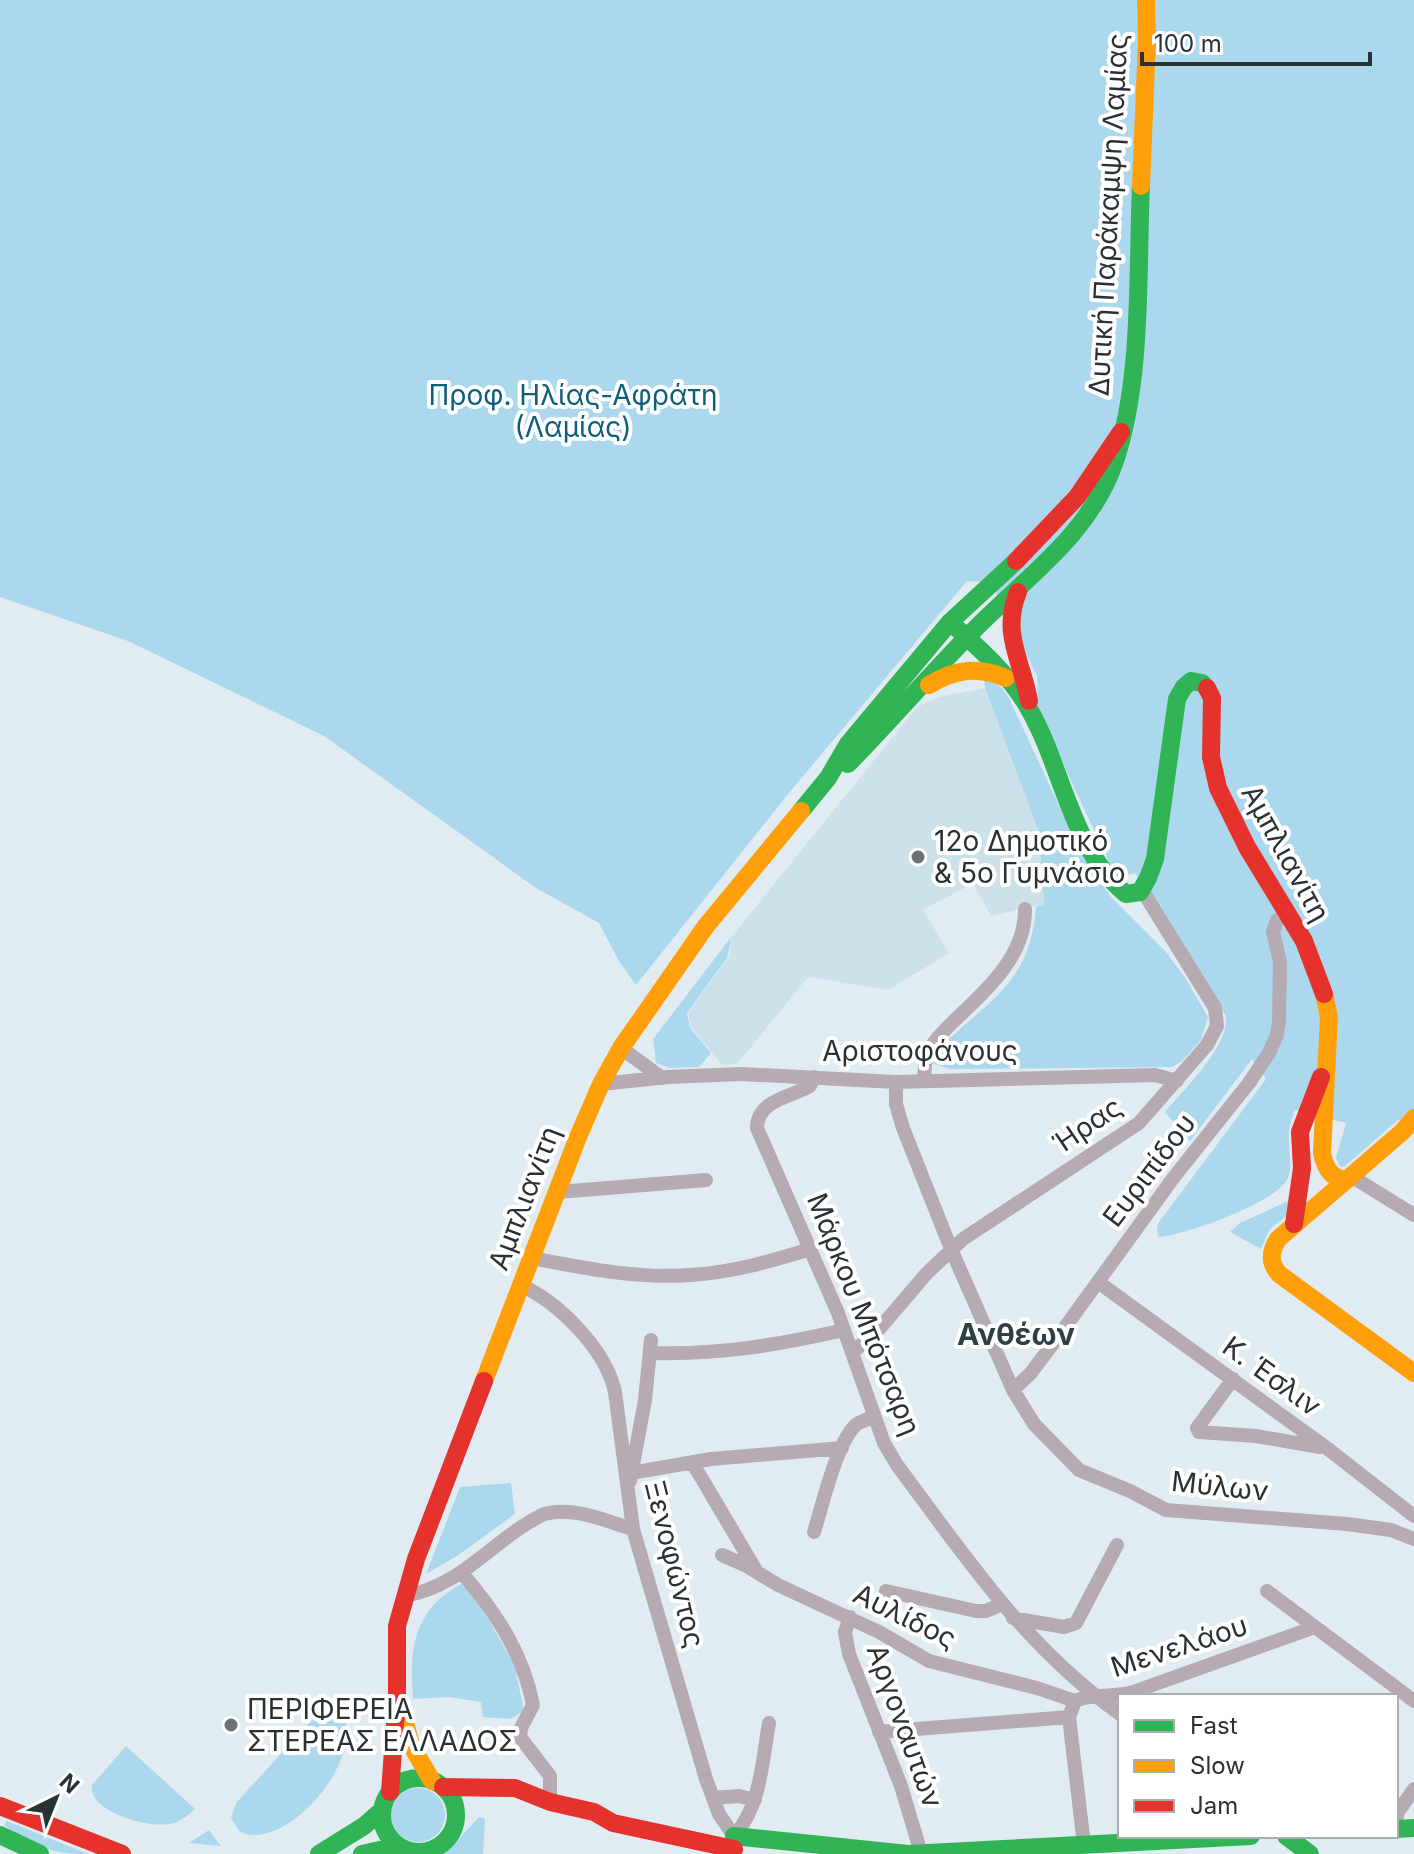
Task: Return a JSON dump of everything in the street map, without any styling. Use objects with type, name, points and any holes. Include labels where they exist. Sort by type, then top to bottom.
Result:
[{"type":"main road","name":"Δυτική Παράκαμψη Λαμίας","points":[[913,698],[973,631],[1068,540],[1096,503],[1111,472],[1131,384],[1134,350],[1147,53],[1146,0]]},
{"type":"main road","name":"Δυτική Παράκαμψη Λαμίας","points":[[956,615],[1060,516],[1091,479],[1121,432]]},
{"type":"main road","points":[[1023,583],[1013,601],[1009,622],[1011,639],[1028,690],[1030,710]]},
{"type":"main road","points":[[956,615],[1020,664]]},
{"type":"main road","name":"Αμπλιανίτη","points":[[390,1792],[397,1696],[396,1637],[404,1596],[520,1285],[601,1084],[621,1048],[706,926],[828,778],[848,744],[956,615]]},
{"type":"main road","points":[[973,631],[1030,710],[1078,823],[1104,872],[1126,894],[1138,894],[1142,890]]},
{"type":"main road","points":[[913,698],[947,674],[960,670],[983,670],[1010,681]]},
{"type":"main road","name":"Αμπλιανίτη","points":[[1142,890],[1152,872],[1157,848],[1175,701],[1183,687],[1196,680],[1206,686],[1212,696],[1212,767],[1221,796],[1249,853],[1310,955],[1328,1009],[1328,1061],[1301,1124],[1299,1152],[1302,1168],[1294,1224]]},
{"type":"main road","name":"Αμπλιανίτη","points":[[828,778],[847,766],[913,698]]},
{"type":"main road","points":[[1328,1061],[1322,1153],[1330,1173],[1344,1182]]},
{"type":"main road","points":[[1410,1130],[1294,1224],[1273,1248],[1270,1259],[1274,1269],[1414,1373]]},
{"type":"main road","points":[[1302,1168],[1313,1183],[1327,1191],[1344,1182]]},
{"type":"main road","name":"Αμπλιανίτη","points":[[397,1696],[411,1745],[438,1784]]},
{"type":"main road","points":[[319,1854],[364,1826],[382,1810],[390,1792],[406,1780],[419,1778],[455,1789],[515,1788],[550,1802],[594,1812],[613,1823],[767,1854]]},
{"type":"main road","points":[[438,1784],[454,1804],[455,1824]]},
{"type":"main road","points":[[362,1854],[384,1849],[421,1852],[438,1847],[447,1840],[455,1824],[475,1807],[495,1802],[537,1805],[550,1802]]},
{"type":"main road","points":[[0,1806],[122,1854]]},
{"type":"main road","points":[[382,1810],[388,1836],[409,1851]]},
{"type":"main road","points":[[0,1835],[40,1854]]},
{"type":"main road","points":[[734,1846],[908,1854],[1195,1838]]},
{"type":"main road","points":[[1289,1838],[1310,1854]]},
{"type":"street","name":"Ήρας","points":[[852,1353],[880,1328],[951,1249],[992,1218],[1134,1127],[1207,1045],[1218,1018],[1211,1000],[1142,890]]},
{"type":"street","points":[[924,1080],[926,1058],[935,1040],[995,980],[1007,963],[1021,935],[1025,909]]},
{"type":"street","name":"Ευριπίδου","points":[[1013,1390],[1030,1374],[1269,1053],[1279,1027],[1280,962],[1273,930],[1277,920],[1288,916]]},
{"type":"street","points":[[1280,962],[1290,951],[1310,955]]},
{"type":"street","points":[[621,1048],[662,1078]]},
{"type":"street","name":"Αριστοφάνους","points":[[601,1084],[741,1074],[896,1082],[1155,1075],[1177,1081]]},
{"type":"street","name":"Μάρκου Μπότσαρη","points":[[814,1077],[810,1086],[768,1106],[760,1115],[757,1125],[844,1330],[884,1443],[897,1465],[1013,1618],[1054,1661],[1118,1713]]},
{"type":"street","name":"Μύλων","points":[[896,1082],[896,1104],[903,1128],[951,1249],[1013,1390],[1041,1432],[1079,1470],[1130,1491],[1163,1510],[1347,1524],[1391,1530],[1414,1539]]},
{"type":"street","points":[[558,1192],[706,1180]]},
{"type":"street","points":[[1344,1182],[1414,1215]]},
{"type":"street","points":[[531,1258],[620,1273],[690,1275],[758,1265],[811,1249]]},
{"type":"street","name":"K. Έσλιν","points":[[1098,1282],[1328,1449],[1414,1516]]},
{"type":"street","name":"Ξενοφώντος","points":[[520,1285],[543,1298],[579,1331],[609,1370],[615,1392],[633,1529],[713,1798],[734,1846]]},
{"type":"street","points":[[628,1496],[651,1346],[699,1355],[740,1351],[844,1330]]},
{"type":"street","points":[[1233,1379],[1197,1428],[1199,1432],[1270,1438],[1328,1449]]},
{"type":"street","points":[[814,1532],[842,1448],[855,1426],[874,1416]]},
{"type":"street","points":[[631,1473],[692,1462],[842,1448]]},
{"type":"street","points":[[692,1462],[757,1573]]},
{"type":"street","points":[[404,1596],[433,1588],[462,1573],[544,1514],[577,1513],[633,1529]]},
{"type":"street","points":[[1013,1618],[1064,1627],[1076,1623],[1117,1545]]},
{"type":"street","name":"Αυλίδος","points":[[722,1555],[850,1617],[929,1661],[1037,1688],[1075,1701]]},
{"type":"street","points":[[462,1573],[500,1622],[523,1665],[533,1705],[521,1728],[520,1737],[550,1776],[550,1802]]},
{"type":"street","points":[[886,1591],[976,1611],[986,1611],[1002,1604]]},
{"type":"street","points":[[1267,1591],[1414,1701]]},
{"type":"street","name":"Αργοναυτών","points":[[850,1617],[845,1632],[849,1654],[906,1799],[921,1853]]},
{"type":"street","name":"Μενελάου","points":[[1126,1694],[1315,1627]]},
{"type":"street","name":"Μενελάου","points":[[1075,1701],[1084,1697],[1118,1696]]},
{"type":"street","points":[[1075,1701],[1069,1717],[1084,1845]]},
{"type":"street","points":[[879,1732],[1069,1717]]},
{"type":"street","points":[[734,1846],[755,1800],[769,1723]]},
{"type":"street","points":[[1398,1812],[1414,1789]]},
{"type":"street","points":[[713,1798],[739,1796],[755,1800]]},
{"type":"shaded area","name":"12ο Δημοτικό & 5ο Γυμνάσιο","points":[[985,688],[1039,832],[1044,904],[991,916],[973,883],[923,910],[949,953],[888,990],[808,977],[737,1064],[722,1065],[691,1027],[688,1013],[729,957],[732,941],[729,940],[917,707],[939,697]]},
{"type":"green space","name":"Προφ. Ηλίας-Αφράτη (Λαμίας)","points":[[0,0],[1414,0],[1414,1135],[1399,1119],[1344,1167],[1336,1158],[1346,1123],[1295,1110],[1289,1129],[1290,1171],[1281,1187],[1229,1216],[1188,1231],[1158,1237],[1159,1222],[1266,1079],[1252,1059],[1190,1141],[1165,1112],[1213,1054],[1225,1028],[1226,1016],[1135,873],[1120,873],[1109,862],[1038,710],[1037,676],[991,583],[967,581],[788,794],[636,985],[599,923],[536,888],[324,736],[128,641],[0,597]]},
{"type":"green space","points":[[984,679],[1001,687],[1009,698],[1081,853],[1111,897],[1166,952],[1208,1017],[1201,1040],[1182,1061],[1172,1067],[950,1069],[934,1064],[932,1059],[936,1052],[988,1005],[1015,975],[1032,934],[1036,907],[1044,904],[1039,832]]},
{"type":"green space","points":[[729,940],[727,958],[687,1013],[690,1028],[711,1053],[699,1067],[669,1068],[656,1063],[653,1039]]},
{"type":"green space","points":[[1295,1198],[1295,1209],[1270,1229],[1261,1249],[1230,1232],[1240,1223]]},
{"type":"green space","points":[[511,1483],[515,1514],[457,1556],[426,1574],[460,1487]]},
{"type":"green space","points":[[463,1583],[510,1657],[513,1657],[524,1711],[510,1719],[483,1717],[481,1702],[449,1697],[413,1699],[414,1647],[424,1618],[446,1593]]},
{"type":"green space","points":[[329,1706],[340,1709],[347,1727],[345,1749],[335,1772],[320,1794],[302,1814],[281,1828],[260,1835],[240,1832],[231,1818],[236,1803],[318,1713]]},
{"type":"green space","points":[[126,1746],[195,1809],[174,1823],[151,1824],[123,1817],[100,1803],[93,1795],[92,1785]]},
{"type":"green space","points":[[418,1788],[437,1796],[445,1815],[437,1834],[418,1842],[399,1834],[391,1815],[399,1796]]},
{"type":"green space","points":[[479,1817],[485,1819],[483,1854],[445,1854]]},
{"type":"green space","points":[[7,1821],[88,1854],[43,1848],[4,1825]]},
{"type":"green space","points":[[209,1830],[221,1846],[189,1843]]},
{"type":"traffic: fast","points":[[848,764],[961,643],[1073,533],[1103,489],[1114,464],[1130,398],[1137,326],[1141,186]]},
{"type":"traffic: fast","points":[[801,811],[828,778],[848,744],[950,622],[1016,561]]},
{"type":"traffic: fast","points":[[950,622],[993,662],[1029,709],[1092,854],[1107,876],[1126,894],[1140,892],[1155,859],[1177,699],[1191,681],[1202,683],[1207,688]]},
{"type":"traffic: fast","points":[[419,1778],[440,1784],[450,1794],[456,1815],[450,1836],[440,1846],[419,1852],[398,1846],[388,1836],[382,1815],[388,1794],[398,1784],[419,1778]]},
{"type":"traffic: fast","points":[[319,1854],[364,1826],[382,1810]]},
{"type":"traffic: fast","points":[[1398,1829],[1414,1828]]},
{"type":"traffic: fast","points":[[0,1835],[40,1854]]},
{"type":"traffic: fast","points":[[734,1836],[908,1854]]},
{"type":"traffic: fast","points":[[909,1854],[1213,1838]]},
{"type":"traffic: fast","points":[[1289,1838],[1310,1854]]},
{"type":"traffic: fast","points":[[362,1854],[384,1849],[407,1851]]},
{"type":"traffic: slow","points":[[1141,186],[1146,0]]},
{"type":"traffic: slow","points":[[929,685],[948,675],[967,671],[1006,678]]},
{"type":"traffic: slow","points":[[484,1381],[578,1137],[621,1048],[706,926],[801,811]]},
{"type":"traffic: slow","points":[[1324,994],[1329,1017],[1322,1153],[1330,1172],[1347,1180]]},
{"type":"traffic: slow","points":[[1414,1118],[1402,1132],[1278,1239],[1272,1257],[1279,1274],[1414,1373]]},
{"type":"traffic: slow","points":[[400,1705],[411,1745],[432,1781]]},
{"type":"traffic: jam","points":[[1016,561],[1077,497],[1121,432]]},
{"type":"traffic: jam","points":[[1018,592],[1013,607],[1012,634],[1029,701]]},
{"type":"traffic: jam","points":[[1207,688],[1212,698],[1211,757],[1218,788],[1247,847],[1304,941],[1324,994]]},
{"type":"traffic: jam","points":[[1294,1224],[1302,1168],[1300,1132],[1321,1077]]},
{"type":"traffic: jam","points":[[390,1792],[397,1696],[397,1626],[416,1559],[484,1381]]},
{"type":"traffic: jam","points":[[443,1787],[515,1788],[550,1802],[594,1812],[613,1823],[734,1849]]},
{"type":"traffic: jam","points":[[0,1806],[122,1854]]},
{"type":"place","name":"12ο Δημοτικό & 5ο Γυμνάσιο","points":[[918,857]]},
{"type":"place","name":"ΠΕΡΙΦΕΡΕΙΑ ΣΤΕΡΕΑΣ ΕΛΛΑΔΟΣ","points":[[231,1725]]},
{"type":"district","name":"Ανθέων","points":[[1016,1334]]}]
